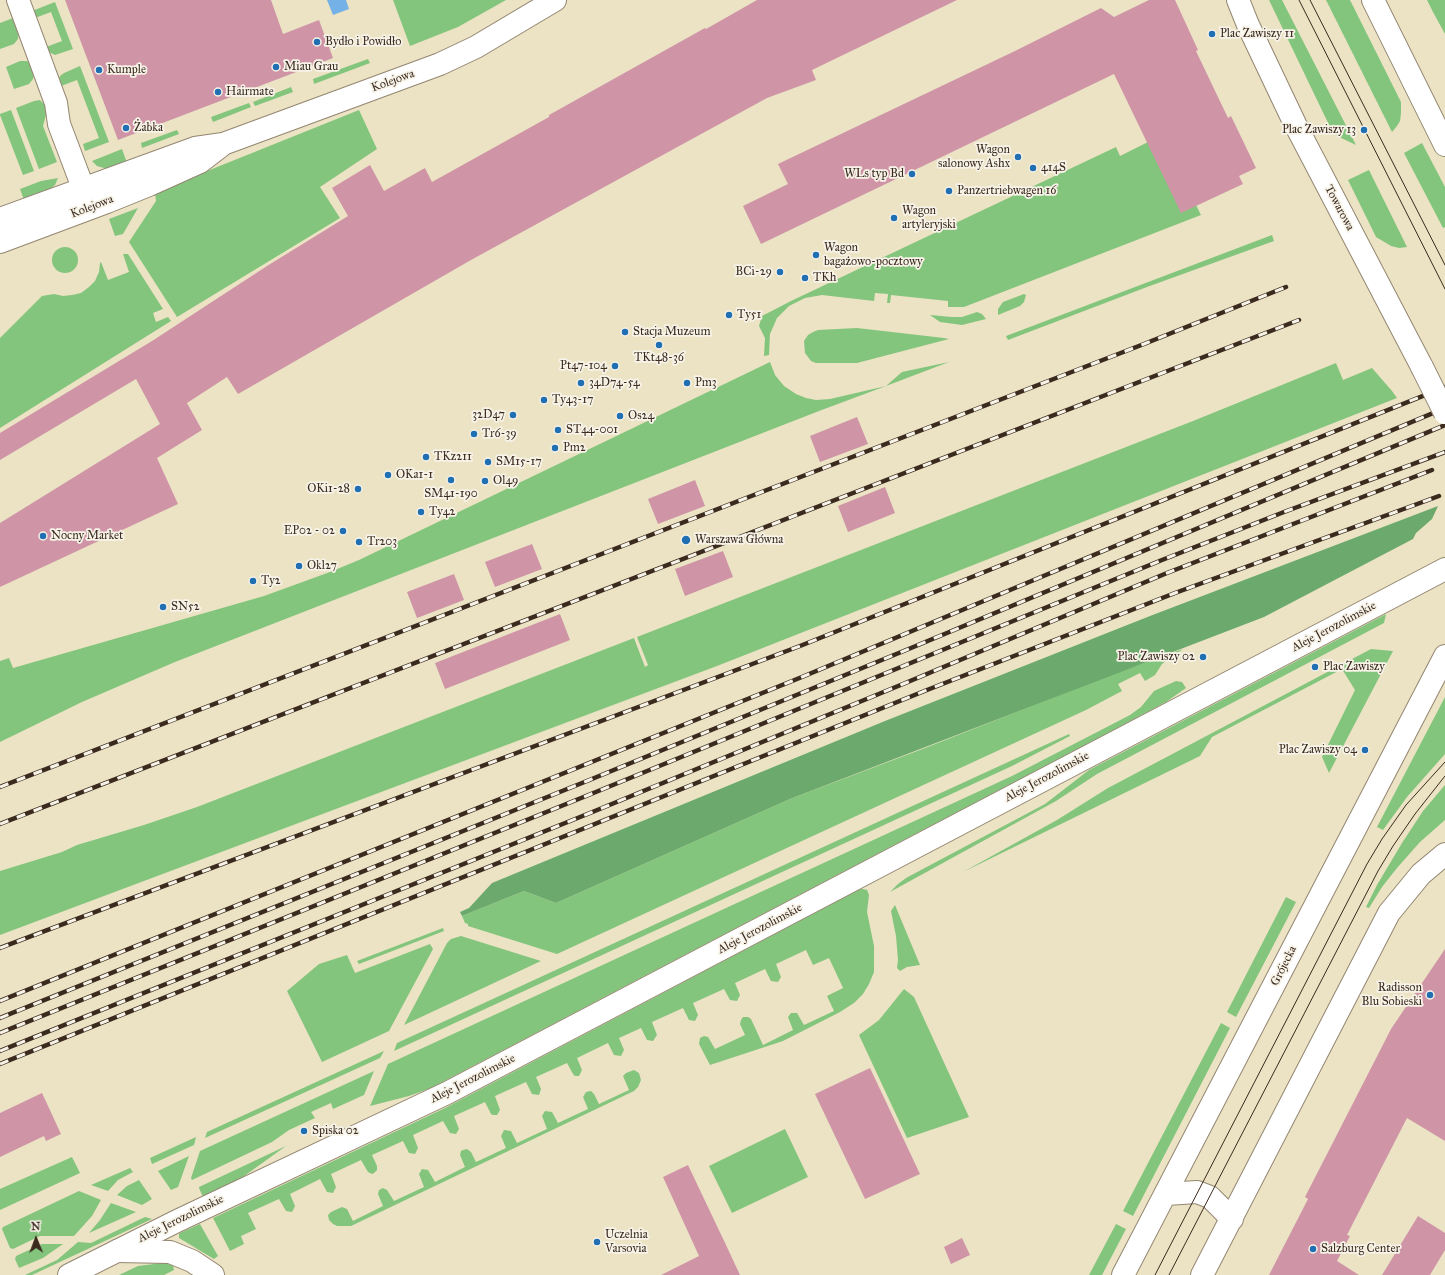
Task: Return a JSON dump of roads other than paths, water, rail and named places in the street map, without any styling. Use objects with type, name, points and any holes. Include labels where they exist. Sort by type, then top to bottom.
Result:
[{"type":"main road","points":[[18,0],[56,103],[59,124],[91,208]]},
{"type":"main road","name":"Kolejowa","points":[[0,219],[195,148],[223,144],[446,61],[476,47],[555,0]]},
{"type":"main road","name":"Towarowa","points":[[1238,0],[1295,124],[1445,413]]},
{"type":"main road","points":[[1372,0],[1445,145]]},
{"type":"main road","name":"Kolejowa","points":[[0,242],[142,188],[200,162],[223,144]]},
{"type":"main road","name":"Aleje Jerozolimskie","points":[[69,1275],[447,1093],[1445,569]]},
{"type":"main road","name":"Grójecka","points":[[1123,1275],[1445,656]]},
{"type":"main road","points":[[1202,1275],[1389,913],[1421,874],[1445,854]]},
{"type":"main road","points":[[1166,1194],[1197,1192],[1210,1197],[1232,1219]]},
{"type":"main road","points":[[117,1251],[170,1252],[181,1256],[203,1273]]},
{"type":"water","points":[[327,0],[346,0],[349,9],[333,15]]},
{"type":"tram line","points":[[1299,0],[1445,289]]},
{"type":"tram line","points":[[1310,0],[1445,265]]},
{"type":"tram line","points":[[1155,1275],[1367,864],[1382,839],[1406,805],[1445,762]]},
{"type":"tram line","points":[[1169,1275],[1378,871],[1415,814],[1445,776]]},
{"type":"railway","points":[[0,787],[1144,344],[1286,287]]},
{"type":"railway","points":[[0,824],[1299,320]]},
{"type":"railway","points":[[0,948],[800,646],[1445,387]]},
{"type":"railway","points":[[0,1001],[802,677],[1445,408]]},
{"type":"railway","points":[[0,1018],[587,781],[911,648],[1445,425]]},
{"type":"railway","points":[[0,1033],[591,794],[1162,560],[1284,512],[1445,452]]},
{"type":"railway","points":[[0,1051],[590,813],[1167,573],[1432,470]]},
{"type":"railway","points":[[0,1064],[927,690],[1175,593],[1439,496]]},
{"type":"place","name":"Plac Zawiszy 11","points":[[1212,34]]},
{"type":"place","name":"Bydło i Powidło","points":[[317,42]]},
{"type":"place","name":"Miau Grau","points":[[276,67]]},
{"type":"place","name":"Kumple","points":[[99,70]]},
{"type":"place","name":"Hairmate","points":[[218,92]]},
{"type":"place","name":"Żabka","points":[[126,128]]},
{"type":"place","name":"Plac Zawiszy 13","points":[[1364,130]]},
{"type":"place","name":"Wagon salonowy Ashx","points":[[1018,157]]},
{"type":"place","name":"414S","points":[[1033,168]]},
{"type":"place","name":"WLs typ Bd","points":[[912,174]]},
{"type":"place","name":"Panzertriebwagen 16","points":[[949,191]]},
{"type":"place","name":"Wagon artyleryjski","points":[[894,218]]},
{"type":"place","name":"Wagon bagażowo-pocztowy","points":[[816,255]]},
{"type":"place","name":"BCi-29","points":[[780,272]]},
{"type":"place","name":"TKh","points":[[805,278]]},
{"type":"place","name":"Ty51","points":[[729,315]]},
{"type":"place","name":"Stacja Muzeum","points":[[625,332]]},
{"type":"place","name":"TKt48-36","points":[[659,345]]},
{"type":"place","name":"Pt47-104","points":[[615,366]]},
{"type":"place","name":"34D74-54","points":[[581,383]]},
{"type":"place","name":"Pm3","points":[[687,383]]},
{"type":"place","name":"Ty43-17","points":[[544,400]]},
{"type":"place","name":"32D47","points":[[513,415]]},
{"type":"place","name":"Os24","points":[[620,416]]},
{"type":"place","name":"ST44-001","points":[[558,430]]},
{"type":"place","name":"Tr6-39","points":[[474,434]]},
{"type":"place","name":"Pm2","points":[[555,448]]},
{"type":"place","name":"TKz211","points":[[426,457]]},
{"type":"place","name":"SM15-17","points":[[488,462]]},
{"type":"place","name":"OKa1-1","points":[[388,475]]},
{"type":"place","name":"SM41-190","points":[[451,480]]},
{"type":"place","name":"Ol49","points":[[485,481]]},
{"type":"place","name":"OKi1-28","points":[[358,489]]},
{"type":"place","name":"Ty42","points":[[421,512]]},
{"type":"place","name":"EP02 - 02","points":[[343,531]]},
{"type":"place","name":"Nocny Market","points":[[43,536]]},
{"type":"place","name":"Warszawa Główna","points":[[686,540]]},
{"type":"place","name":"Tr203","points":[[359,542]]},
{"type":"place","name":"Okl27","points":[[299,566]]},
{"type":"place","name":"Ty2","points":[[253,581]]},
{"type":"place","name":"SN52","points":[[163,607]]},
{"type":"place","name":"Plac Zawiszy 02","points":[[1203,657]]},
{"type":"place","name":"Plac Zawiszy","points":[[1315,667]]},
{"type":"place","name":"Plac Zawiszy 04","points":[[1365,750]]},
{"type":"place","name":"Radisson Blu Sobieski","points":[[1430,995]]},
{"type":"place","name":"Spiska 02","points":[[304,1131]]},
{"type":"place","name":"Uczelnia Varsovia","points":[[597,1242]]},
{"type":"place","name":"Salzburg Center","points":[[1313,1249]]}]
